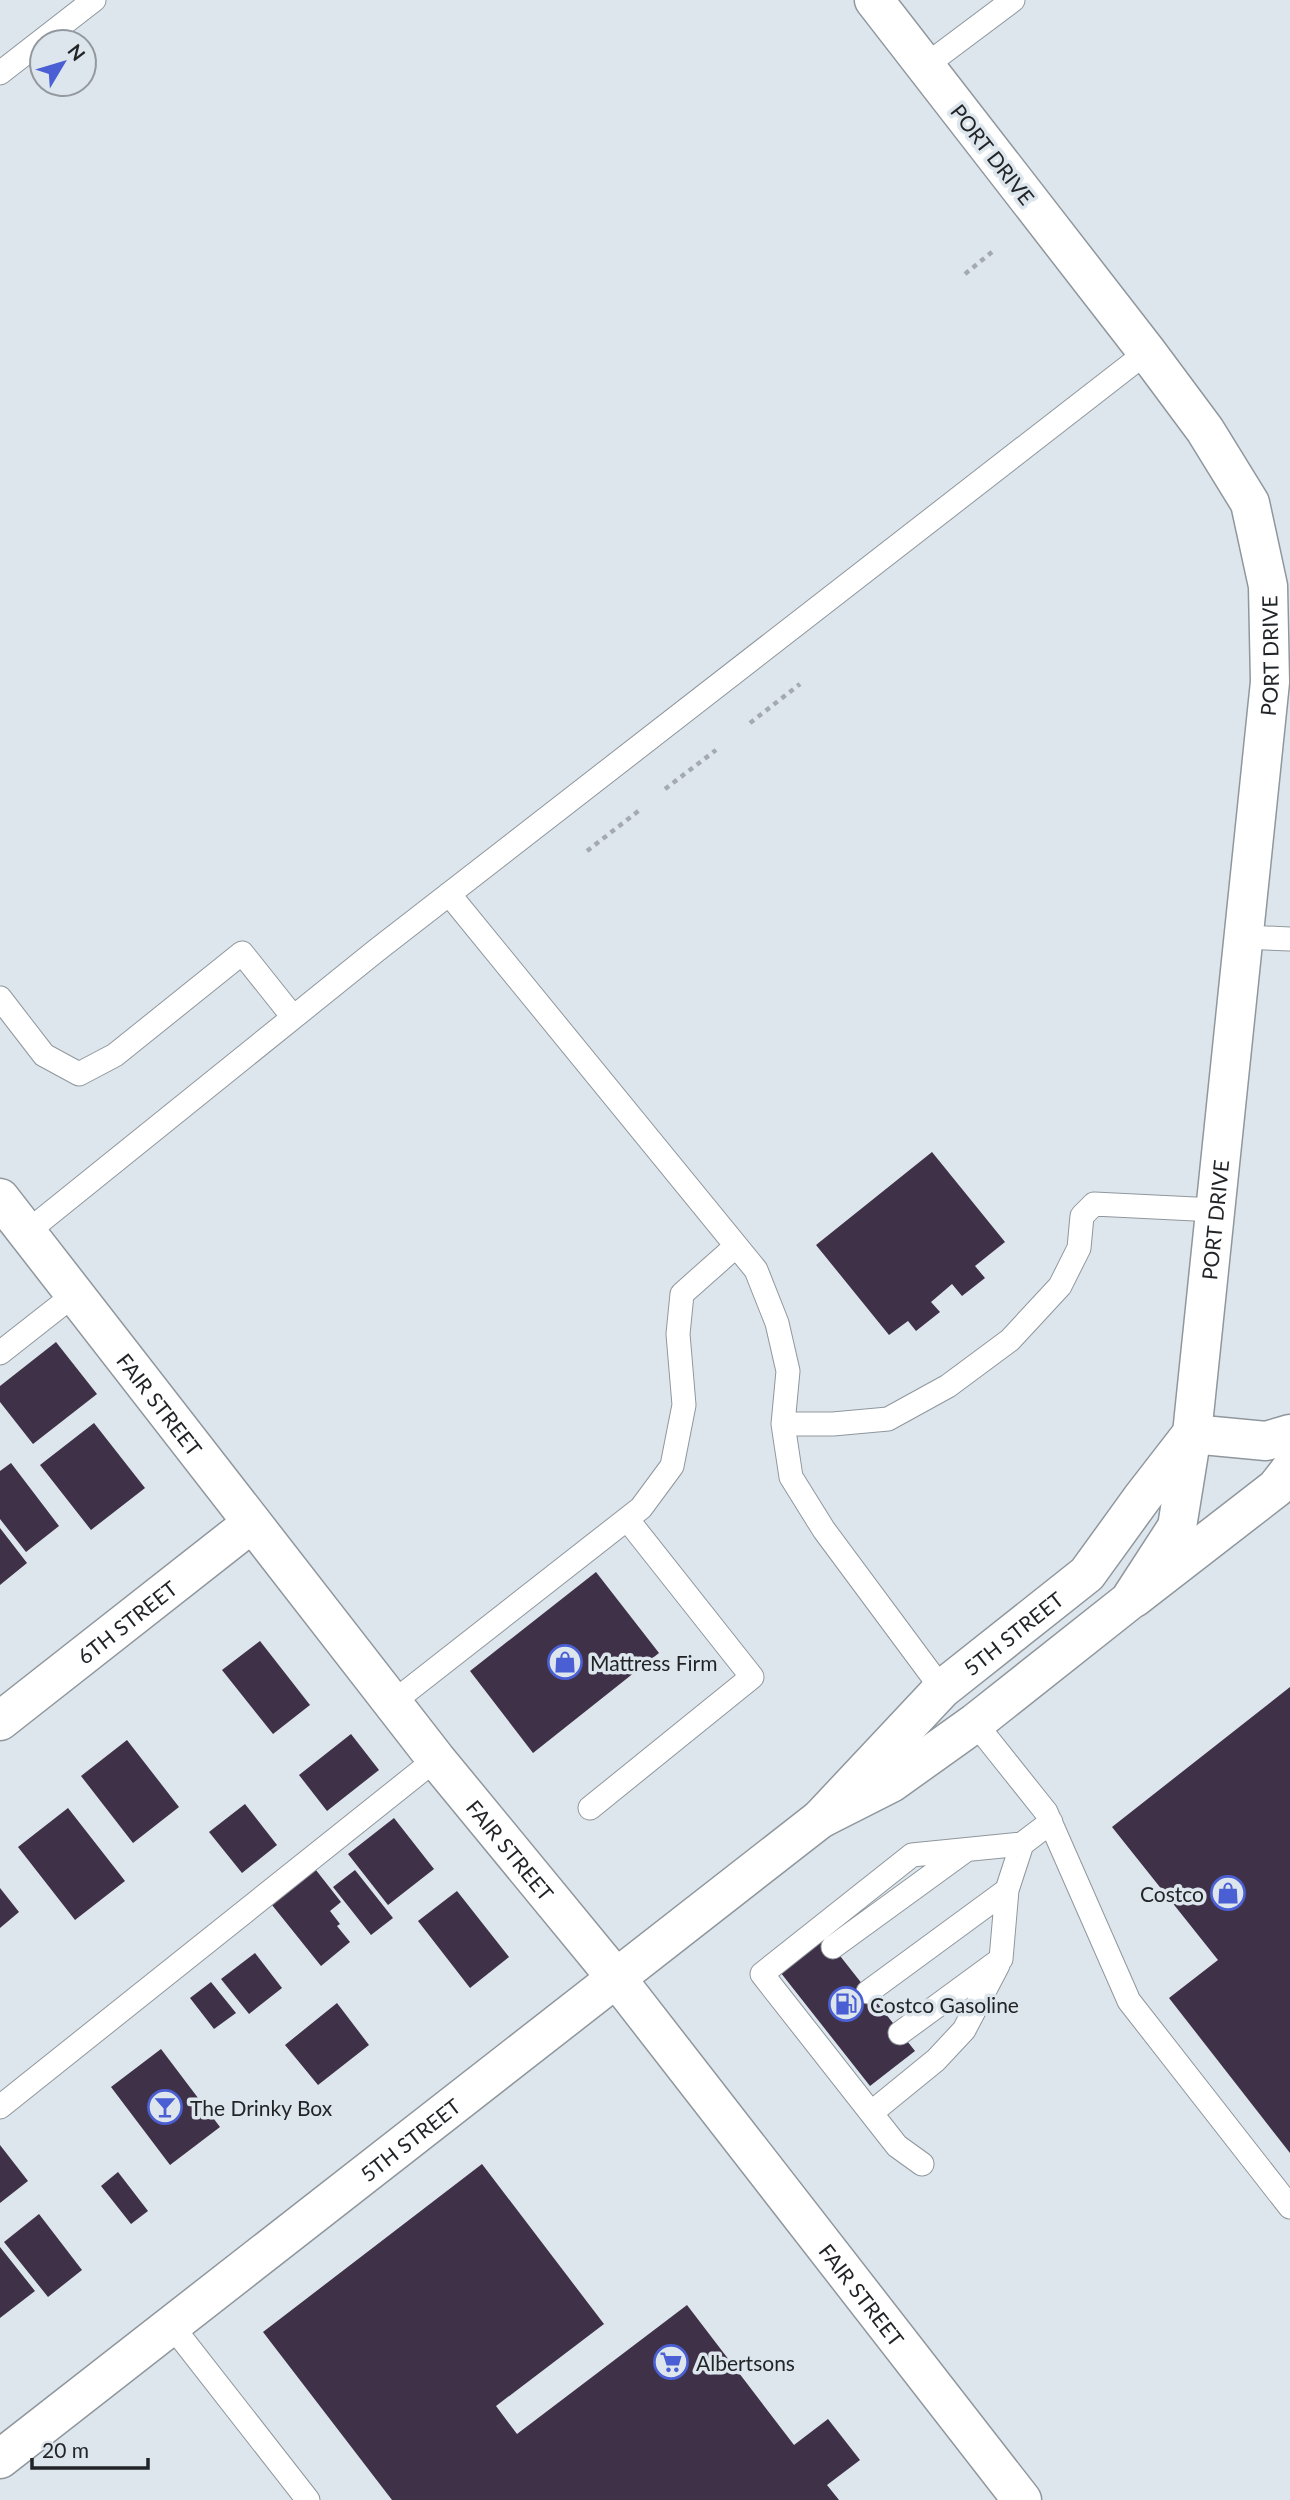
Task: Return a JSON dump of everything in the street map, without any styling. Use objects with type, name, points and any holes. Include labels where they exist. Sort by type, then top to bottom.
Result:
[{"type":"street","name":"PORT DRIVE","points":[[874,0],[1147,352],[1205,430],[1250,503],[1268,586],[1270,682],[1192,1434]]},
{"type":"street","name":"FAIR STREET","points":[[0,1198],[392,1703],[617,1979],[1022,2500]]},
{"type":"street","points":[[1192,1434],[1266,1441],[1290,1434]]},
{"type":"street","name":"5TH STREET","points":[[1129,1601],[1177,1527],[1192,1434]]},
{"type":"street","name":"5TH STREET","points":[[0,2459],[820,1819],[942,1689],[1087,1574],[1192,1434]]},
{"type":"street","name":"5TH STREET","points":[[820,1819],[891,1783],[975,1723],[1276,1488],[1290,1470]]},
{"type":"street","name":"6TH STREET","points":[[0,1721],[252,1523]]},
{"type":"lane","points":[[0,73],[94,0]]},
{"type":"lane","points":[[925,66],[1013,0]]},
{"type":"lane","points":[[27,1233],[449,894],[1147,352]]},
{"type":"lane","points":[[449,894],[756,1270],[777,1323],[788,1371],[783,1424],[791,1477],[824,1530],[942,1689]]},
{"type":"lane","points":[[1244,937],[1290,939]]},
{"type":"lane","points":[[0,999],[44,1055],[79,1074],[115,1055],[242,953],[293,1017]]},
{"type":"lane","points":[[783,1424],[833,1424],[887,1419],[948,1385],[1010,1340],[1060,1286],[1079,1248],[1082,1216],[1094,1204],[1215,1210]]},
{"type":"lane","points":[[392,1703],[641,1508],[672,1466],[684,1405],[678,1334],[682,1294],[736,1247]]},
{"type":"lane","points":[[0,1353],[75,1294]]},
{"type":"lane","points":[[590,1808],[752,1677],[627,1519]]},
{"type":"lane","points":[[975,1723],[1046,1812],[1129,2001],[1290,2207]]},
{"type":"lane","points":[[0,2107],[436,1759]]},
{"type":"lane","points":[[871,2113],[936,2060],[964,2030],[1001,1959],[1007,1890],[1023,1844],[1051,1822]]},
{"type":"lane","points":[[922,2164],[897,2146],[871,2113],[852,2077],[784,1990],[762,1974],[912,1855],[1023,1844]]},
{"type":"lane","points":[[833,1947],[967,1849]]},
{"type":"lane","points":[[868,1992],[1007,1890]]},
{"type":"lane","points":[[901,2033],[1001,1959]]},
{"type":"lane","points":[[172,2326],[308,2500]]},
{"type":"path","points":[[965,274],[992,252]]},
{"type":"path","points":[[750,723],[800,684]]},
{"type":"path","points":[[665,789],[716,750]]},
{"type":"path","points":[[587,851],[641,809]]},
{"type":"building","points":[[932,1152],[1005,1242],[975,1266],[985,1278],[962,1296],[952,1284],[931,1302],[940,1312],[916,1331],[908,1321],[889,1335],[816,1245]]},
{"type":"building","points":[[56,1342],[97,1394],[33,1444],[0,1402],[0,1386]]},
{"type":"building","points":[[94,1423],[145,1488],[91,1530],[40,1465]]},
{"type":"building","points":[[11,1463],[59,1526],[26,1552],[0,1519],[0,1471]]},
{"type":"building","points":[[0,1528],[27,1563],[0,1585]]},
{"type":"building","name":"Mattress Firm","points":[[596,1572],[659,1653],[533,1753],[470,1671]]},
{"type":"building","points":[[260,1641],[310,1705],[273,1734],[222,1670]]},
{"type":"building","name":"Costco","points":[[1290,1687],[1290,2153],[1169,1998],[1218,1960],[1112,1827]]},
{"type":"building","points":[[351,1734],[379,1770],[327,1811],[299,1775]]},
{"type":"building","points":[[127,1740],[179,1807],[133,1843],[81,1776]]},
{"type":"building","points":[[245,1804],[277,1845],[242,1873],[209,1832]]},
{"type":"building","points":[[68,1808],[125,1881],[75,1920],[18,1847]]},
{"type":"building","points":[[394,1818],[434,1869],[388,1905],[348,1854]]},
{"type":"building","points":[[312,1865],[341,1902],[330,1911],[340,1924],[337,1926],[350,1942],[321,1966],[268,1900]]},
{"type":"building","points":[[355,1870],[393,1918],[371,1935],[333,1887]]},
{"type":"building","points":[[0,1888],[19,1912],[0,1928]]},
{"type":"building","points":[[457,1891],[509,1957],[470,1988],[418,1921]]},
{"type":"building","points":[[822,1933],[915,2051],[870,2086],[777,1968]]},
{"type":"building","points":[[255,1953],[282,1988],[249,2014],[221,1979]]},
{"type":"building","points":[[211,1982],[236,2013],[214,2029],[190,1998]]},
{"type":"building","points":[[337,2003],[369,2045],[318,2085],[285,2045]]},
{"type":"building","name":"The Drinky Box","points":[[161,2049],[220,2127],[170,2165],[111,2087]]},
{"type":"building","points":[[0,2145],[28,2181],[0,2203]]},
{"type":"building","points":[[482,2164],[604,2324],[496,2406],[517,2434],[687,2305],[794,2445],[828,2419],[860,2460],[827,2485],[839,2500],[392,2500],[263,2332]]},
{"type":"building","points":[[118,2172],[148,2211],[131,2224],[101,2186]]},
{"type":"building","points":[[39,2214],[82,2270],[48,2297],[4,2242]]},
{"type":"building","points":[[0,2247],[35,2291],[0,2318]]},
{"type":"place","name":"Mattress Firm","points":[[565,1662]]},
{"type":"place","name":"Costco","points":[[1228,1893]]},
{"type":"place","name":"Costco Gasoline","points":[[846,2004]]},
{"type":"place","name":"The Drinky Box","points":[[165,2107]]},
{"type":"place","name":"Albertsons","points":[[671,2362]]}]
